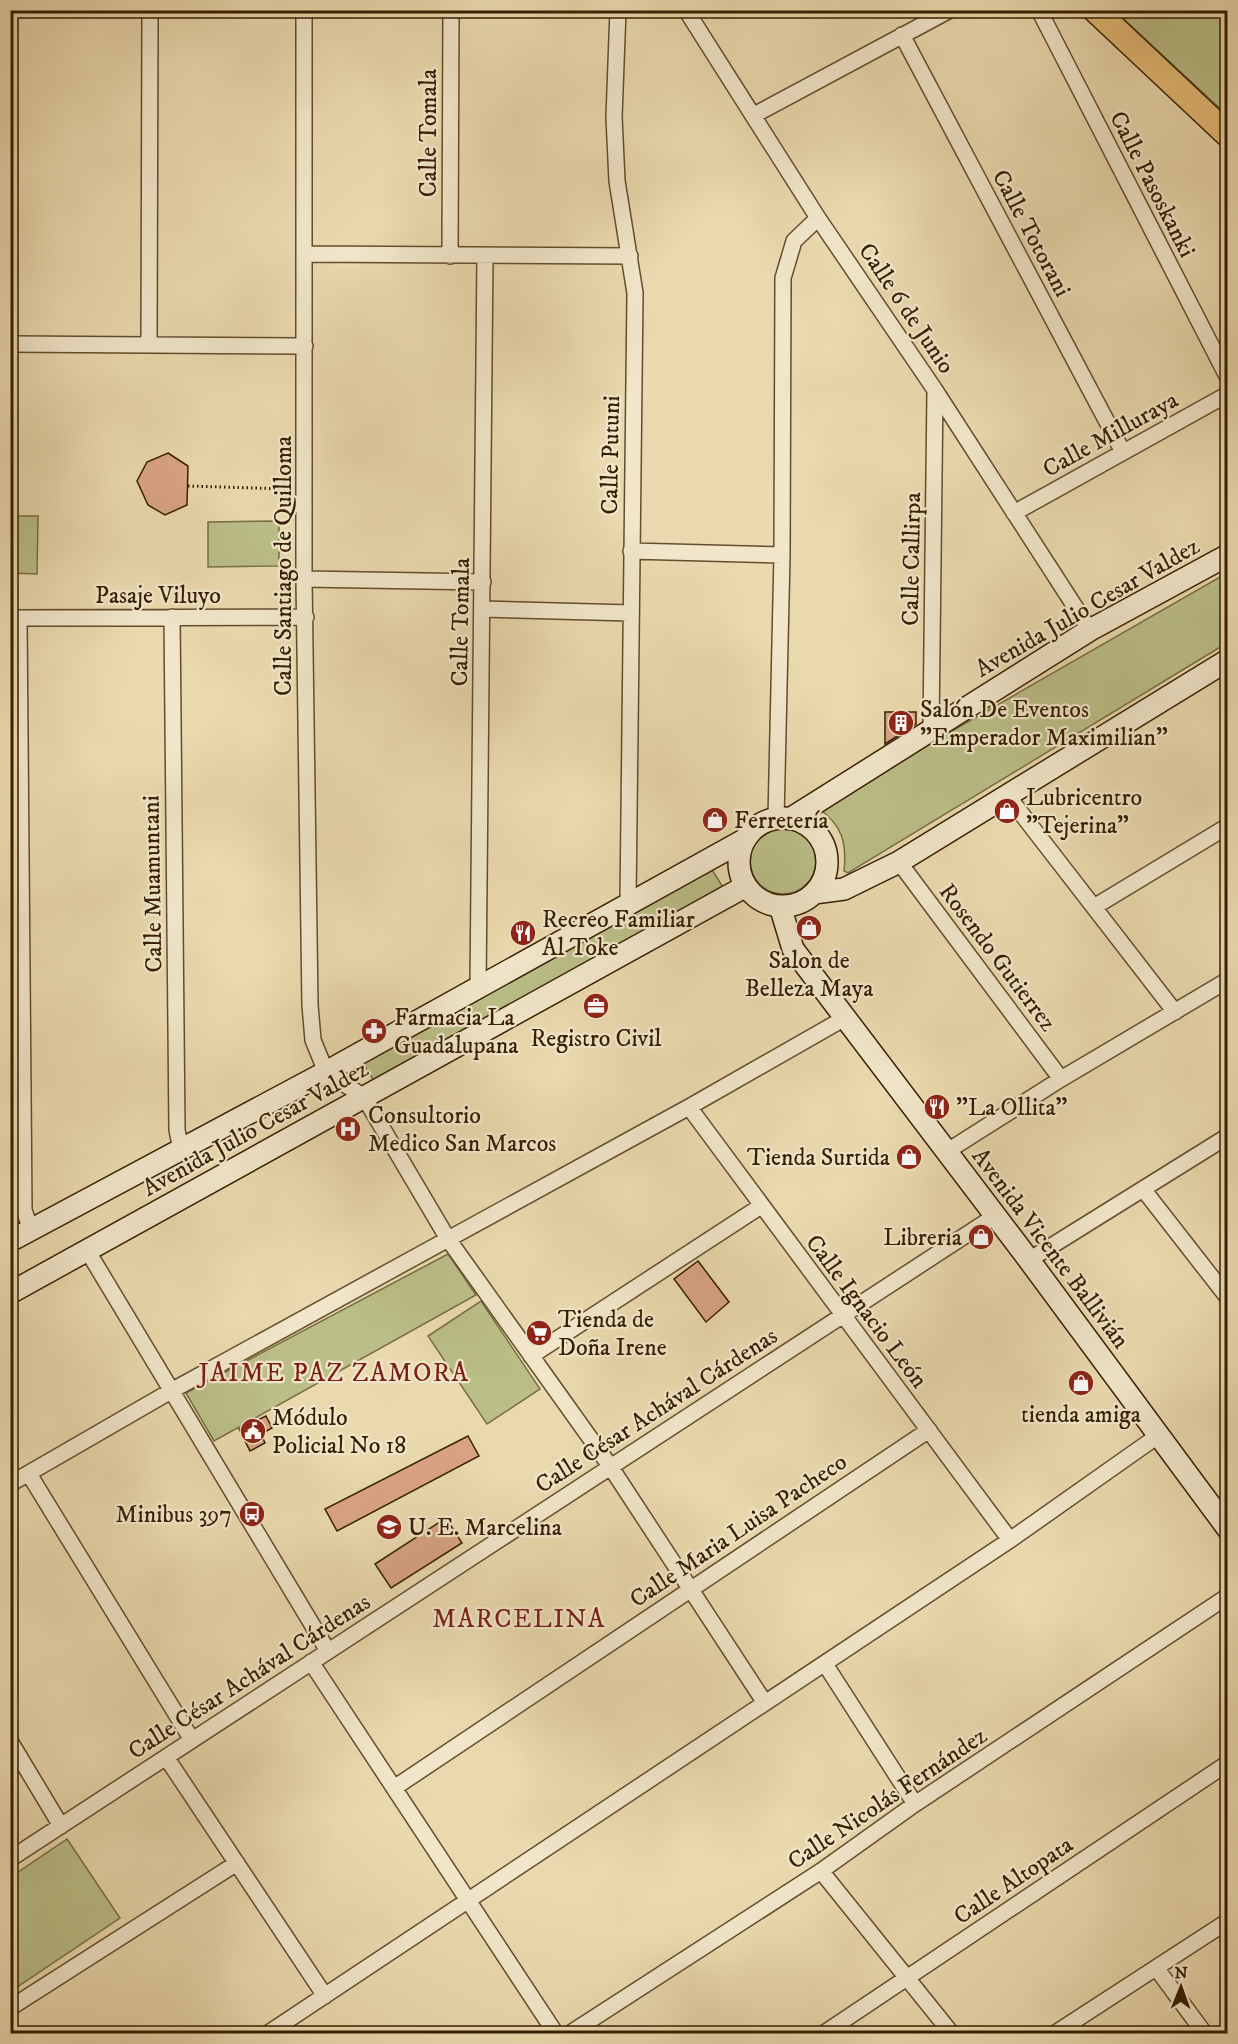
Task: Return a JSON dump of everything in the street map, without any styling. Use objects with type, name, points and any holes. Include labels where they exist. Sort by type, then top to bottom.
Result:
[{"type":"main road","points":[[1095,10],[1227,135]]},
{"type":"main road","name":"Avenida Julio Cesar Valdez","points":[[783,819],[1090,630],[1227,555]]},
{"type":"main road","points":[[814,893],[826,869],[824,849],[814,831],[803,823],[783,819],[761,824],[744,840],[739,855],[740,871],[746,886],[760,900],[780,906],[793,905],[814,893],[844,889],[899,862],[1227,660]]},
{"type":"main road","name":"Avenida Julio Cesar Valdez","points":[[10,1241],[326,1072],[744,840]]},
{"type":"main road","name":"Avenida Julio Cesar Valdez","points":[[10,1293],[746,886]]},
{"type":"main road","name":"Avenida Vicente Ballivián","points":[[780,906],[793,949],[1029,1260],[1227,1529]]},
{"type":"street","points":[[149,345],[150,10]]},
{"type":"street","name":"Calle Santiago de Quilloma","points":[[304,10],[304,579],[310,1005],[313,1040],[326,1072]]},
{"type":"street","name":"Calle Tomala","points":[[450,256],[451,10]]},
{"type":"street","name":"Calle Putuni","points":[[618,10],[614,117],[617,182],[635,293],[630,551],[628,903]]},
{"type":"street","name":"Calle 6 de Junio","points":[[686,10],[818,218],[935,390],[1090,630]]},
{"type":"street","points":[[754,115],[950,10]]},
{"type":"street","name":"Calle Pasoskanki","points":[[1039,10],[1227,378]]},
{"type":"street","name":"Calle Totorani","points":[[902,35],[1123,452]]},
{"type":"street","points":[[783,819],[783,278],[794,241],[818,218]]},
{"type":"street","points":[[305,254],[630,256]]},
{"type":"street","name":"Calle Tomala","points":[[478,988],[485,256]]},
{"type":"street","points":[[10,344],[305,346]]},
{"type":"street","name":"Calle Callirpa","points":[[931,729],[935,390]]},
{"type":"street","name":"Calle Milluraya","points":[[1014,513],[1227,394]]},
{"type":"street","points":[[630,551],[782,555]]},
{"type":"street","points":[[304,579],[483,582]]},
{"type":"street","points":[[483,609],[631,614]]},
{"type":"street","name":"Calle Muamuntani","points":[[172,617],[177,1130],[181,1150]]},
{"type":"street","name":"Pasaje Viluyo","points":[[15,618],[306,617]]},
{"type":"street","points":[[15,618],[24,1210],[31,1230]]},
{"type":"street","points":[[1007,795],[1175,1012]]},
{"type":"street","points":[[1094,907],[1227,826]]},
{"type":"street","name":"Rosendo Gutierrez","points":[[899,862],[1061,1079]]},
{"type":"street","points":[[946,1152],[1061,1079],[1227,980]]},
{"type":"street","points":[[10,1484],[171,1391],[689,1107],[845,1018]]},
{"type":"street","points":[[326,1072],[364,1097],[448,1239],[610,1466],[765,1703]]},
{"type":"street","name":"Calle Ignacio León","points":[[689,1107],[1010,1540]]},
{"type":"street","points":[[1029,1260],[1227,1136]]},
{"type":"street","points":[[1143,1189],[1227,1298]]},
{"type":"street","points":[[531,1356],[761,1206]]},
{"type":"street","name":"Calle César Achával Cárdenas","points":[[10,1859],[995,1216]]},
{"type":"street","points":[[87,1250],[327,1651]]},
{"type":"street","name":"Calle Maria Luisa Pacheco","points":[[394,1788],[929,1430]]},
{"type":"street","points":[[267,2034],[1010,1540],[1159,1435]]},
{"type":"street","points":[[29,1474],[192,1740]]},
{"type":"street","name":"Calle Nicolás Fernández","points":[[569,2034],[822,1870],[915,1804],[1227,1596]]},
{"type":"street","points":[[311,1662],[556,2034]]},
{"type":"street","points":[[825,1664],[915,1804]]},
{"type":"street","points":[[10,1742],[61,1826]]},
{"type":"street","points":[[166,1757],[325,1996]]},
{"type":"street","name":"Calle Altopata","points":[[823,2034],[1227,1763]]},
{"type":"street","points":[[10,2008],[237,1863]]},
{"type":"street","points":[[822,1870],[952,2034]]},
{"type":"street","points":[[1054,2034],[1157,1969],[1227,1921]]},
{"type":"street","points":[[1157,1969],[1205,2034]]},
{"type":"path","points":[[188,486],[304,489]]},
{"type":"green space","points":[[1115,11],[1227,11],[1227,115]]},
{"type":"green space","points":[[11,516],[38,516],[37,574],[11,573]]},
{"type":"green space","points":[[279,521],[279,566],[208,567],[208,522]]},
{"type":"green space","points":[[1227,573],[1227,643],[848,873],[844,871],[845,851],[841,835],[833,821],[818,808]]},
{"type":"green space","points":[[783,828],[796,831],[806,838],[813,848],[816,861],[813,874],[806,884],[796,891],[783,894],[770,891],[760,884],[753,874],[750,861],[753,848],[760,838],[770,831]]},
{"type":"green space","points":[[711,868],[724,889],[374,1081],[363,1063]]},
{"type":"green space","points":[[448,1254],[476,1295],[214,1441],[186,1393]]},
{"type":"green space","points":[[481,1301],[540,1389],[487,1424],[428,1336]]},
{"type":"green space","points":[[67,1839],[120,1918],[11,1991],[11,1877]]},
{"type":"building","points":[[168,453],[188,466],[187,505],[165,515],[148,505],[137,481],[147,462]]},
{"type":"building","name":"Salón De Eventos \"Emperador Maximilian\"","points":[[885,712],[916,712],[916,724],[885,744]]},
{"type":"building","points":[[698,1261],[729,1302],[706,1322],[674,1279]]},
{"type":"building","name":"Módulo Policial No 18","points":[[266,1416],[272,1428],[261,1434],[265,1443],[250,1451],[239,1429]]},
{"type":"building","points":[[468,1436],[479,1456],[337,1531],[325,1509]]},
{"type":"building","points":[[446,1518],[462,1543],[391,1588],[375,1564]]},
{"type":"place","name":"Salón De Eventos \"Emperador Maximilian\"","points":[[901,723]]},
{"type":"place","name":"Lubricentro \"Tejerina\"","points":[[1007,811]]},
{"type":"place","name":"Ferretería","points":[[715,820]]},
{"type":"place","name":"Salon de Belleza Maya","points":[[809,928]]},
{"type":"place","name":"Recreo Familiar Al Toke","points":[[523,933]]},
{"type":"place","name":"Registro Civil","points":[[596,1006]]},
{"type":"place","name":"Farmacia La Guadalupana","points":[[374,1031]]},
{"type":"place","name":"\"La Ollita\"","points":[[937,1107]]},
{"type":"place","name":"Consultorio Medico San Marcos","points":[[348,1129]]},
{"type":"place","name":"Tienda Surtida","points":[[909,1157]]},
{"type":"place","name":"Libreria","points":[[981,1237]]},
{"type":"place","name":"Tienda de Doña Irene","points":[[539,1333]]},
{"type":"place","name":"tienda amiga","points":[[1081,1383]]},
{"type":"place","name":"Módulo Policial No 18","points":[[253,1431]]},
{"type":"place","name":"Minibus 397","points":[[252,1514]]},
{"type":"place","name":"U. E. Marcelina","points":[[389,1527]]},
{"type":"district","name":"JAIME PAZ ZAMORA","points":[[334,1372]]},
{"type":"district","name":"MARCELINA","points":[[519,1618]]}]
